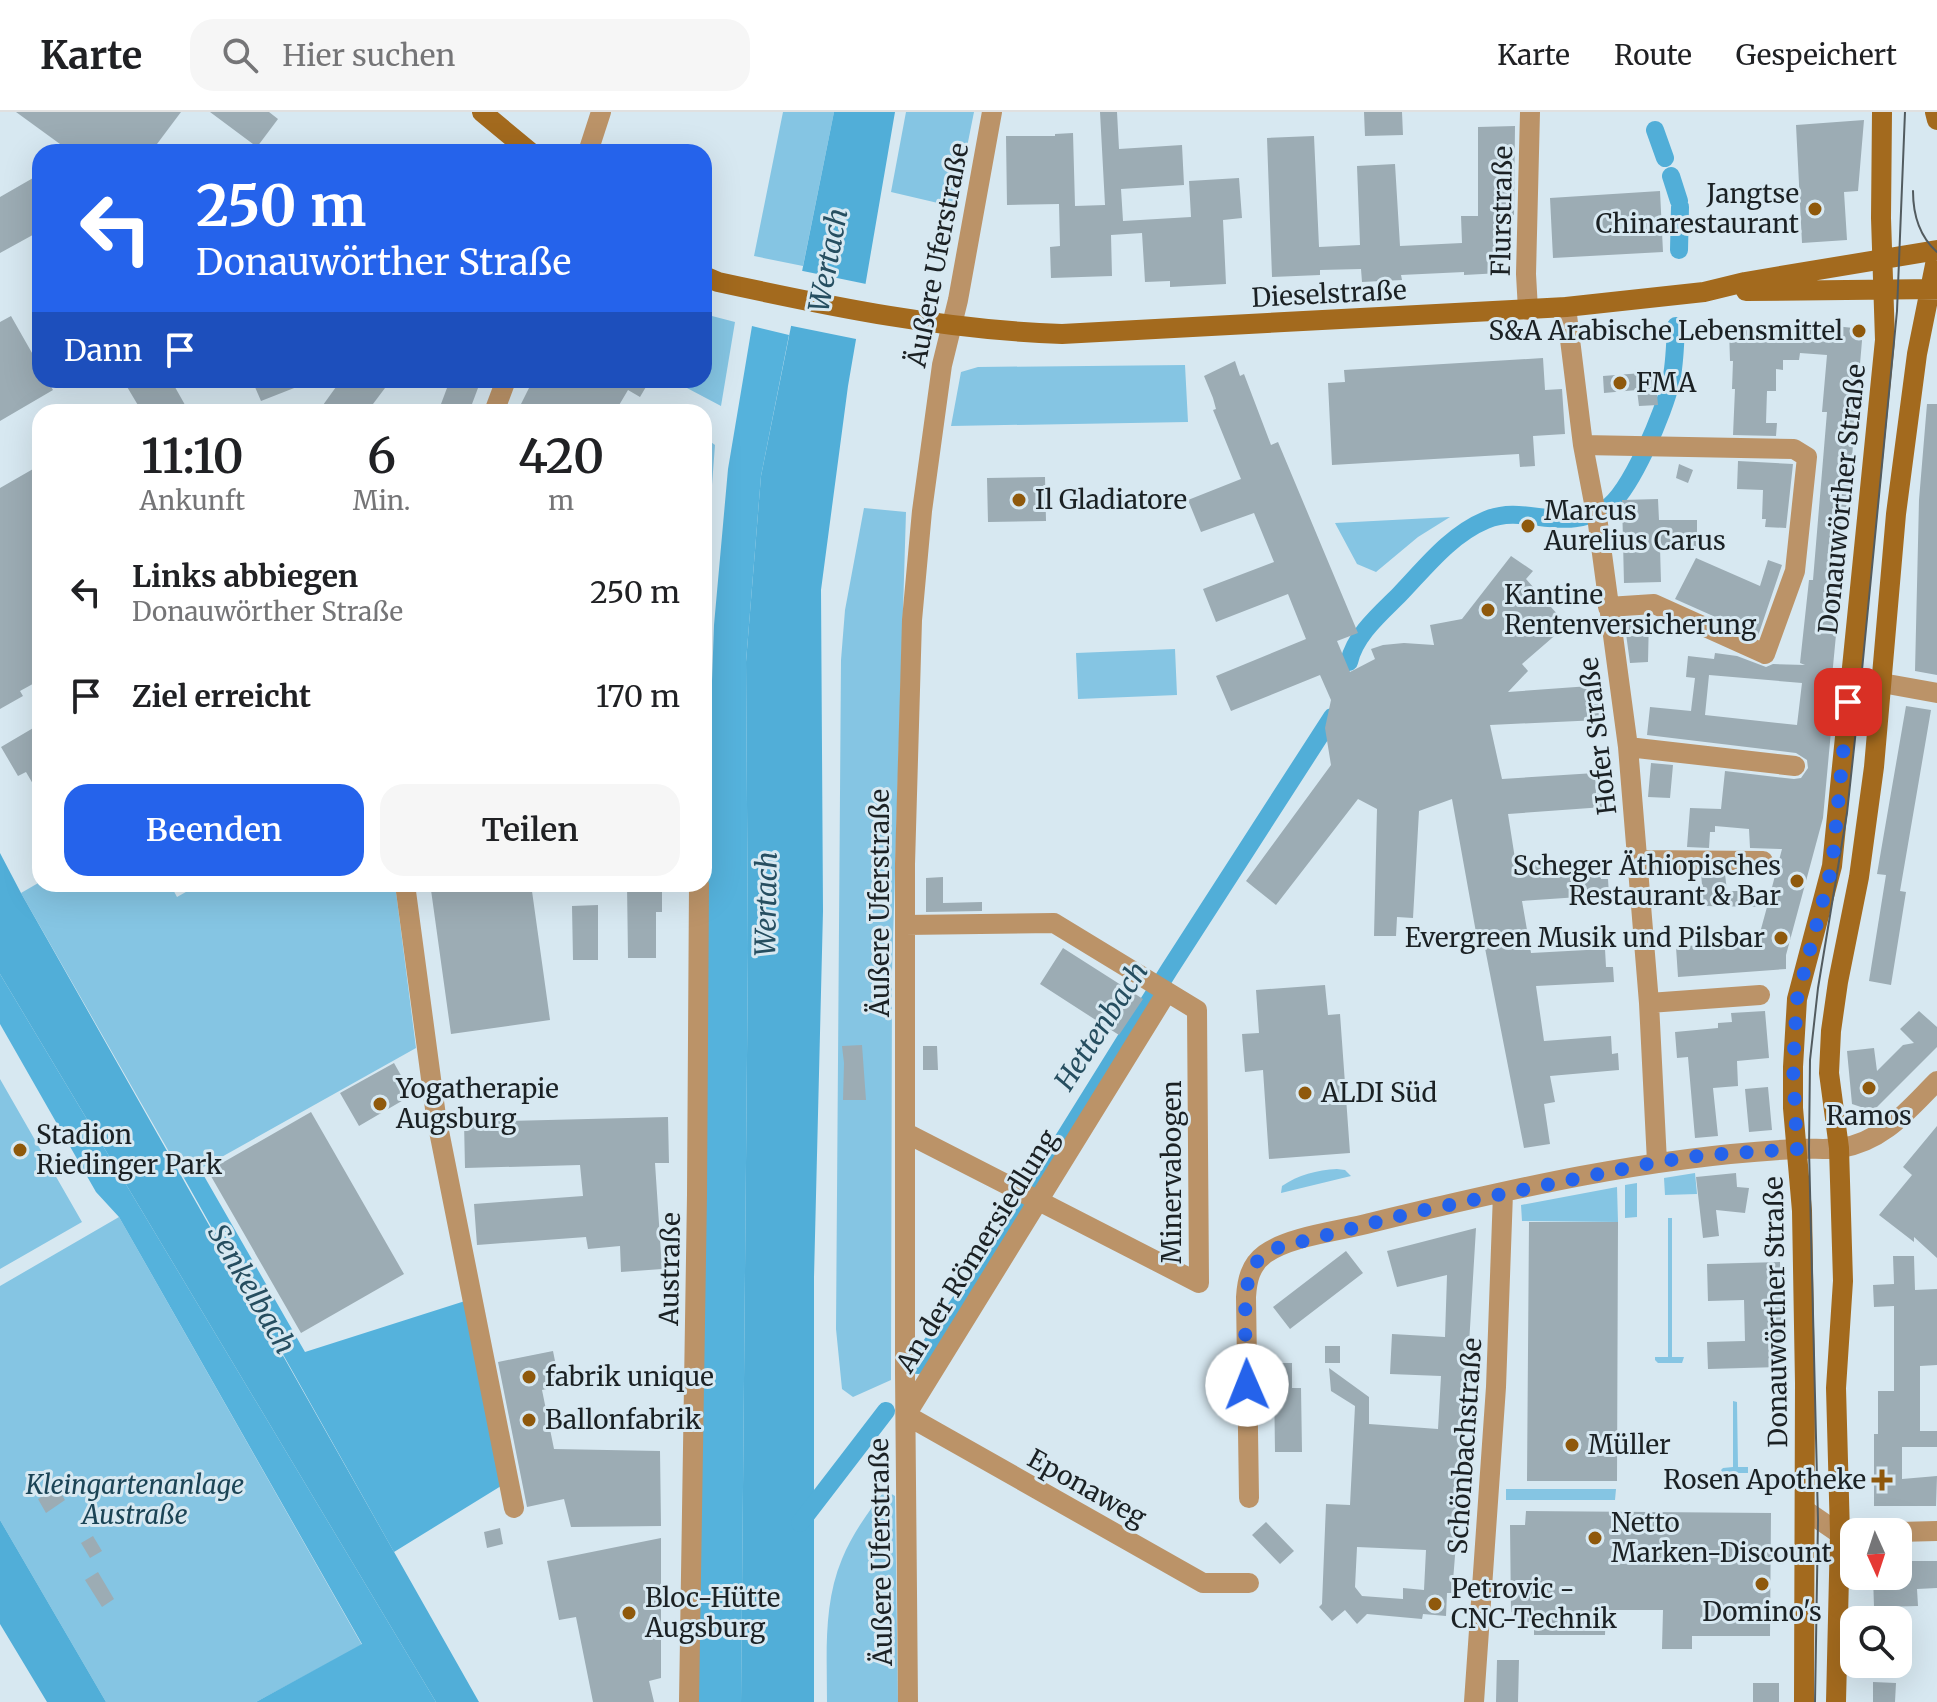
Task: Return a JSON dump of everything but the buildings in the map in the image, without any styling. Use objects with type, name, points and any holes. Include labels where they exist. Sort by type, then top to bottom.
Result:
[{"type":"main road","points":[[482,112],[520,144]]},
{"type":"main road","name":"Donauwörther Straße","points":[[1804,1702],[1802,1211],[1793,1067],[1797,999],[1832,866],[1885,340],[1882,112]]},
{"type":"main road","points":[[1935,112],[1937,120]]},
{"type":"main road","points":[[1846,1518],[1836,1388],[1843,1281],[1839,1148],[1829,1073],[1831,1031],[1859,877],[1874,767],[1896,514],[1917,354],[1934,289],[1937,252]]},
{"type":"main road","name":"Dieselstraße","points":[[1710,291],[1883,258],[1937,252]]},
{"type":"main road","name":"Dieselstraße","points":[[712,279],[909,320],[1062,334],[1528,310],[1710,291],[1934,289]]},
{"type":"main road","points":[[1836,1702],[1843,1590]]},
{"type":"street","points":[[591,144],[601,112]]},
{"type":"street","name":"Äußere Uferstraße","points":[[908,1702],[905,925],[912,620],[922,511],[940,379],[992,112]]},
{"type":"street","name":"Flurstraße","points":[[1528,310],[1530,112]]},
{"type":"street","name":"Hofer Straße","points":[[1566,307],[1583,445],[1628,747],[1649,1003],[1657,1162]]},
{"type":"street","points":[[1583,445],[1794,449],[1807,457],[1795,571],[1765,654],[1654,604],[1608,607]]},
{"type":"street","points":[[1882,683],[1937,693]]},
{"type":"street","points":[[1628,747],[1795,766]]},
{"type":"street","points":[[1639,860],[1763,861]]},
{"type":"street","points":[[406,892],[436,1116],[514,1508]]},
{"type":"street","name":"Austraße","points":[[689,1702],[699,892]]},
{"type":"street","points":[[905,925],[1054,923],[1167,992]]},
{"type":"street","name":"An der Römersiedlung","points":[[906,1415],[1167,992]]},
{"type":"street","name":"Minervabogen","points":[[1038,1202],[1199,1283],[1197,1010],[1167,992]]},
{"type":"street","points":[[1649,1003],[1760,995]]},
{"type":"street","points":[[1249,1498],[1246,1297],[1254,1266],[1265,1254],[1297,1241],[1503,1193],[1657,1162],[1705,1155],[1839,1148],[1874,1139],[1903,1117],[1937,1081]]},
{"type":"street","points":[[906,1133],[1038,1202]]},
{"type":"street","name":"Schönbachstraße","points":[[1474,1702],[1496,1387],[1503,1193]]},
{"type":"street","name":"Eponaweg","points":[[906,1415],[1203,1583],[1249,1583]]},
{"type":"street","points":[[1805,1510],[1840,1530]]},
{"type":"street","points":[[1912,1532],[1937,1531]]},
{"type":"green space","points":[[783,112],[834,112],[803,266],[754,256]]},
{"type":"green space","points":[[906,112],[974,112],[955,207],[891,192]]},
{"type":"green space","points":[[712,316],[735,322],[721,406],[687,388],[712,388]]},
{"type":"green space","points":[[1185,365],[1188,422],[951,426],[961,372],[978,367]]},
{"type":"green space","points":[[712,443],[715,445],[712,485]]},
{"type":"green space","points":[[864,508],[906,512],[892,972],[891,1380],[853,1397],[842,1389],[836,1329],[841,660],[845,610]]},
{"type":"green space","points":[[1450,517],[1418,537],[1376,572],[1357,564],[1335,523]]},
{"type":"green space","points":[[1175,649],[1177,695],[1078,699],[1076,653]]},
{"type":"green space","points":[[32,887],[32,892],[174,892],[177,897],[186,892],[396,892],[416,1048],[184,1178],[21,893]]},
{"type":"green space","name":"Stadion Riedinger Park","points":[[0,1079],[82,1222],[0,1269]]},
{"type":"green space","points":[[1337,1169],[1345,1170],[1351,1176],[1281,1193],[1282,1186],[1295,1179]]},
{"type":"green space","points":[[1695,1173],[1697,1194],[1665,1195],[1664,1178]]},
{"type":"green space","points":[[1637,1183],[1637,1217],[1625,1218],[1625,1185]]},
{"type":"green space","points":[[1617,1187],[1618,1222],[1522,1221],[1521,1205]]},
{"type":"green space","name":"Kleingartenanlage Austraße","points":[[119,1217],[362,1645],[256,1702],[106,1702],[0,1520],[0,1286]]},
{"type":"green space","points":[[1668,1218],[1672,1218],[1672,1357],[1684,1357],[1682,1363],[1658,1363],[1655,1360],[1655,1357],[1668,1357]]},
{"type":"green space","points":[[1733,1401],[1737,1402],[1738,1467],[1748,1467],[1748,1473],[1723,1473],[1721,1470],[1733,1467]]},
{"type":"green space","points":[[1506,1489],[1616,1489],[1615,1500],[1506,1500]]},
{"type":"green space","points":[[885,1490],[895,1496],[898,1702],[827,1702],[827,1630],[836,1576],[851,1541]]},
{"type":"shaded area","points":[[752,326],[789,335],[761,476],[746,662],[748,948],[741,1702],[697,1702],[706,892],[712,892],[714,625],[728,469]]},
{"type":"shaded area","points":[[0,974],[436,1702],[256,1702],[362,1644],[119,1217],[96,1192],[0,1024]]},
{"type":"shaded area","points":[[200,1169],[305,1352],[465,1301],[501,1486],[394,1552],[184,1178]]},
{"type":"water","name":"Wertach","points":[[834,112],[895,112],[848,386],[821,590],[823,911],[814,1277],[814,1702],[741,1702],[748,948],[746,662],[761,476]]},
{"type":"water","points":[[0,853],[479,1702],[436,1702],[0,974]]},
{"type":"water","points":[[0,1520],[106,1702],[47,1702],[0,1624]]},
{"type":"pier","points":[[798,270],[871,285],[861,340],[787,325]]},
{"type":"waterway","name":"Hettenbach","points":[[1655,130],[1665,158]]},
{"type":"waterway","name":"Hettenbach","points":[[1671,176],[1679,201]]},
{"type":"waterway","name":"Hettenbach","points":[[1679,250],[1680,207]]},
{"type":"waterway","name":"Hettenbach","points":[[1349,662],[1362,634],[1376,617],[1439,553],[1473,526],[1497,516],[1579,517],[1605,509],[1615,500],[1635,470],[1662,411],[1672,374],[1676,326]]},
{"type":"waterway","name":"Hettenbach","points":[[918,1365],[989,1259],[1169,970],[1332,717]]},
{"type":"waterway","name":"Hettenbach","points":[[800,1523],[886,1411]]},
{"type":"tram line","points":[[1815,1702],[1818,1520],[1809,1149],[1810,1060],[1818,988],[1847,813],[1858,711],[1897,311],[1905,112]]},
{"type":"tram line","points":[[1913,191],[1918,224],[1937,252]]},
{"type":"place","name":"Jangtse Chinarestaurant","points":[[1815,209]]},
{"type":"place","name":"S&A Arabische Lebensmittel","points":[[1859,331]]},
{"type":"place","name":"FMA","points":[[1620,383]]},
{"type":"place","name":"Il Gladiatore","points":[[1019,500]]},
{"type":"place","name":"Marcus Aurelius Carus","points":[[1528,526]]},
{"type":"place","name":"Kantine Rentenversicherung","points":[[1488,610]]},
{"type":"place","name":"Scheger Äthiopisches Restaurant & Bar","points":[[1797,881]]},
{"type":"place","name":"Evergreen Musik und Pilsbar","points":[[1781,938]]},
{"type":"place","name":"Ramos","points":[[1869,1088]]},
{"type":"place","name":"ALDI Süd","points":[[1305,1093]]},
{"type":"place","name":"Yogatherapie Augsburg","points":[[380,1104]]},
{"type":"place","name":"Stadion Riedinger Park","points":[[20,1150]]},
{"type":"place","name":"fabrik unique","points":[[529,1377]]},
{"type":"place","name":"Ballonfabrik","points":[[529,1420]]},
{"type":"place","name":"Müller","points":[[1572,1445]]},
{"type":"place","name":"Rosen Apotheke","points":[[1882,1480]]},
{"type":"place","name":"Netto Marken-Discount","points":[[1595,1538]]},
{"type":"place","name":"Domino's","points":[[1762,1584]]},
{"type":"place","name":"Petrovic - CNC-Technik","points":[[1435,1604]]},
{"type":"place","name":"Bloc-Hütte Augsburg","points":[[629,1613]]},
{"type":"route","points":[[1247,1385],[1247,1284],[1254,1266],[1265,1254],[1277,1248],[1415,1212],[1657,1162],[1705,1155],[1797,1149],[1793,1108],[1797,999],[1832,866],[1848,702]]},
{"type":"water label","name":"Senkelbach","points":[[252,1289]]}]
